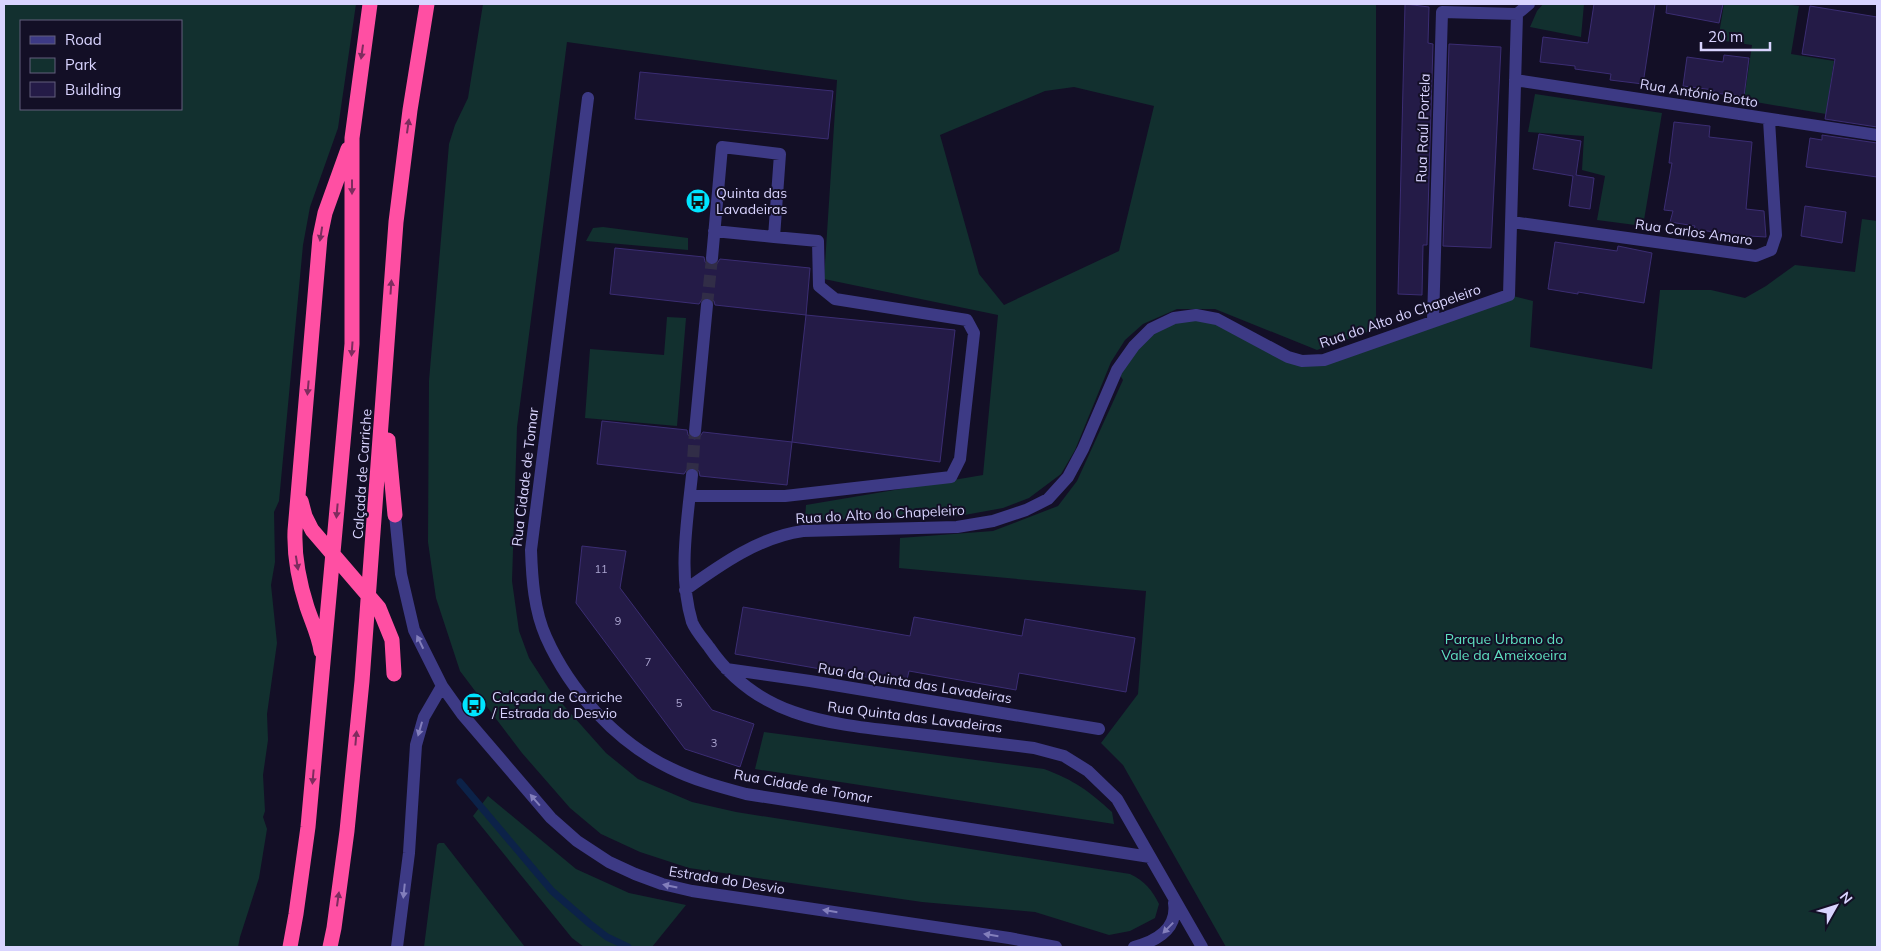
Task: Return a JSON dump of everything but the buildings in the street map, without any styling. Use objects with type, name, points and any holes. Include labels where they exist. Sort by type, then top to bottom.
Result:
[{"type":"highway","name":"Calçada de Carriche","points":[[290,947],[308,826],[352,344],[352,138],[360,64],[370,4]]},
{"type":"highway","name":"Calçada de Carriche","points":[[330,947],[347,831],[369,595],[398,204],[426,4]]},
{"type":"highway","points":[[322,676],[320,646],[304,598],[295,553],[296,518],[320,237],[325,213],[352,138]]},
{"type":"highway","points":[[388,336],[388,444],[395,515]]},
{"type":"highway","points":[[300,480],[302,507],[308,523],[379,608],[389,630],[394,650],[394,674]]},
{"type":"street","points":[[1517,14],[1528,4]]},
{"type":"street","name":"Rua Raúl Portela","points":[[1433,321],[1442,12],[1517,14]]},
{"type":"street","name":"Rua do Alto do Chapeleiro","points":[[685,590],[718,566],[770,539],[787,533],[957,527],[992,521],[1026,510],[1048,499],[1068,477],[1083,449],[1117,370],[1134,346],[1151,329],[1174,318],[1196,315],[1217,319],[1288,357],[1302,361],[1324,360],[1509,295],[1517,14]]},
{"type":"street","name":"Rua António Botto","points":[[1515,80],[1877,135]]},
{"type":"street","name":"Rua Cidade de Tomar","points":[[588,98],[531,550],[533,590],[546,635],[560,664],[579,691],[606,723],[635,748],[669,768],[708,784],[746,794],[1150,857]]},
{"type":"street","name":"Rua Carlos Amaro","points":[[1512,222],[1756,256],[1771,250],[1776,235],[1769,120]]},
{"type":"street","points":[[712,258],[722,147],[780,154],[774,237]]},
{"type":"street","points":[[690,496],[786,496],[951,477],[960,458],[974,333],[967,320],[835,299],[819,286],[818,241],[714,231]]},
{"type":"street","points":[[695,431],[706,305]]},
{"type":"street","name":"Rua Quinta das Lavadeiras","points":[[692,475],[685,554],[685,590],[693,624],[713,654],[726,669],[750,690],[793,713],[839,725],[1034,748],[1064,756],[1088,771],[1117,799],[1169,892]]},
{"type":"street","name":"Estrada do Desvio","points":[[395,515],[401,574],[414,630],[442,686],[491,750],[551,818],[577,842],[609,862],[635,874],[662,884],[692,891],[1056,947]]},
{"type":"street","name":"Rua da Quinta das Lavadeiras","points":[[726,669],[1099,729]]},
{"type":"street","points":[[397,947],[408,853],[416,745],[424,717],[442,686]]},
{"type":"street","points":[[1134,947],[1158,937],[1174,922],[1176,914],[1169,892]]},
{"type":"street","points":[[1169,892],[1202,947]]},
{"type":"green space","points":[[4,4],[356,4],[338,128],[310,207],[303,245],[279,501],[274,512],[275,562],[271,585],[277,643],[267,714],[268,740],[263,775],[265,811],[263,817],[267,829],[259,878],[238,947],[4,947]]},
{"type":"green space","points":[[483,4],[1376,4],[1376,329],[1317,350],[1215,309],[1177,309],[1143,324],[1125,340],[1111,362],[1075,450],[1061,474],[1029,498],[1003,508],[959,516],[805,520],[806,505],[983,475],[998,315],[824,279],[837,80],[567,42],[517,427],[512,581],[519,631],[529,658],[549,689],[606,753],[638,779],[692,802],[736,812],[1130,874],[1151,890],[1159,904],[1155,918],[1130,931],[1109,935],[1035,912],[922,902],[689,868],[640,852],[601,834],[570,808],[522,753],[460,671],[436,598],[428,542],[429,381],[449,144],[455,125],[468,98]],"holes":[[[1074,87],[1154,106],[1119,251],[1004,305],[979,274],[940,135],[1045,91]]]},
{"type":"green space","points":[[1543,4],[1584,4],[1581,37],[1530,27],[1537,11]]},
{"type":"green space","points":[[1724,4],[1784,4],[1799,6],[1791,54],[1834,61],[1826,114],[1744,100],[1752,45],[1718,40]]},
{"type":"green space","points":[[1535,94],[1662,113],[1643,226],[1597,220],[1605,176],[1582,170],[1584,136],[1528,132]]},
{"type":"green space","name":"Parque Urbano do Vale da Ameixoeira","points":[[1862,219],[1877,221],[1877,947],[1226,947],[1123,765],[1101,743],[1138,694],[1146,591],[899,568],[900,538],[993,531],[1058,506],[1077,481],[1123,380],[1117,370],[1151,329],[1196,315],[1302,361],[1509,295],[1533,301],[1530,347],[1652,369],[1660,290],[1711,290],[1745,298],[1766,286],[1795,265],[1855,272]]},
{"type":"green space","points":[[603,227],[688,238],[688,250],[586,241],[593,228]]},
{"type":"green space","points":[[667,317],[686,318],[677,426],[585,418],[590,349],[664,355]]},
{"type":"green space","points":[[764,732],[1044,769],[1073,782],[1096,798],[1112,812],[1114,824],[755,769]]},
{"type":"green space","points":[[488,796],[576,869],[629,893],[686,905],[652,947],[584,947],[572,938],[473,816]]},
{"type":"green space","points":[[444,843],[525,947],[424,947],[437,845]]},
{"type":"waterway","points":[[460,782],[552,891],[607,937],[628,947]]},
{"type":"tunnel","points":[[707,305],[712,258]]},
{"type":"tunnel","points":[[692,475],[695,431]]},
{"type":"place","name":"Quinta das Lavadeiras","points":[[698,201]]},
{"type":"place","name":"Calçada de Carriche / Estrada do Desvio","points":[[474,705]]}]
